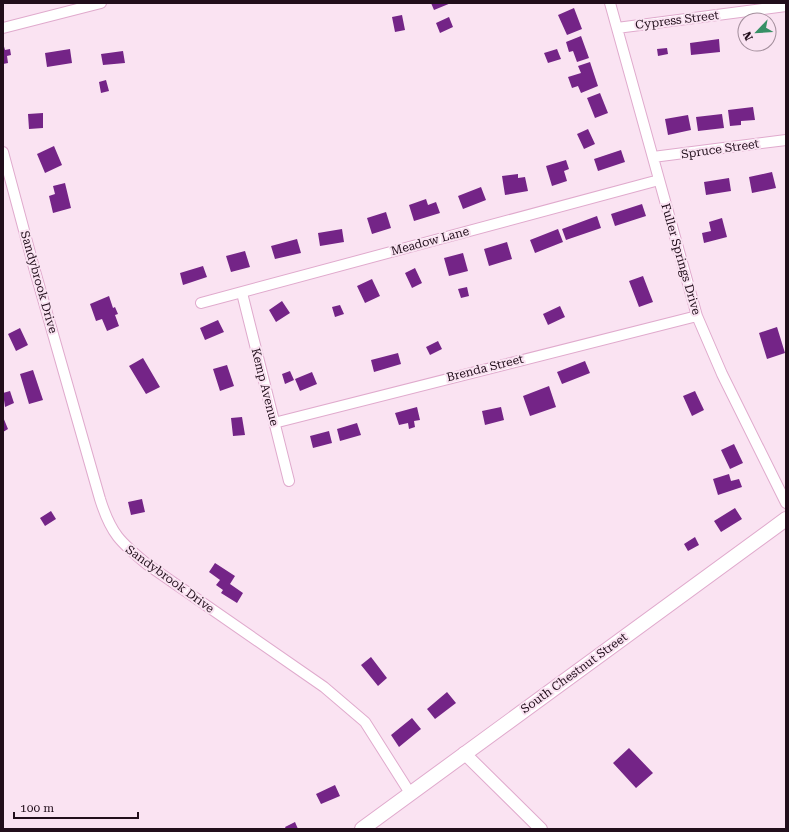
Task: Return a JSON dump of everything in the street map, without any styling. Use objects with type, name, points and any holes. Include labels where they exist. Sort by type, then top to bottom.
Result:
[{"type":"main road","name":"South Chestnut Street","points":[[362,829],[786,519]]},
{"type":"street","points":[[3,28],[101,3]]},
{"type":"street","name":"Fuller Springs Drive","points":[[610,3],[697,316],[722,374],[786,503]]},
{"type":"street","name":"Cypress Street","points":[[617,28],[786,6]]},
{"type":"street","name":"Spruce Street","points":[[653,157],[786,140]]},
{"type":"street","name":"Sandybrook Drive","points":[[3,152],[33,264],[100,499],[108,523],[114,534],[124,546],[148,565],[324,687],[347,705],[365,722],[410,793]]},
{"type":"street","name":"Meadow Lane","points":[[201,303],[659,180]]},
{"type":"street","name":"Kemp Avenue","points":[[242,293],[289,481]]},
{"type":"street","name":"Brenda Street","points":[[274,423],[697,316]]},
{"type":"street","points":[[464,753],[541,829]]},
{"type":"building","points":[[431,3],[451,3],[434,10]]},
{"type":"building","points":[[574,8],[582,29],[567,35],[558,15]]},
{"type":"building","points":[[402,15],[405,30],[395,32],[392,17]]},
{"type":"building","points":[[449,17],[453,27],[440,33],[436,23]]},
{"type":"building","points":[[581,36],[589,58],[577,62],[573,51],[569,52],[566,42]]},
{"type":"building","points":[[719,39],[720,52],[691,55],[690,43]]},
{"type":"building","points":[[3,43],[5,50],[10,49],[11,55],[7,56],[8,63],[3,64]]},
{"type":"building","points":[[667,48],[668,54],[658,56],[657,49]]},
{"type":"building","points":[[70,49],[72,63],[47,67],[45,53]]},
{"type":"building","points":[[557,49],[561,59],[548,63],[544,53]]},
{"type":"building","points":[[123,51],[125,63],[103,65],[101,54]]},
{"type":"building","points":[[590,62],[598,86],[581,93],[578,86],[572,88],[568,77],[581,73],[578,66]]},
{"type":"building","points":[[106,80],[109,91],[101,93],[99,82]]},
{"type":"building","points":[[600,93],[608,113],[595,118],[587,98]]},
{"type":"building","points":[[753,107],[755,120],[741,121],[741,125],[730,126],[728,110]]},
{"type":"building","points":[[43,113],[43,128],[29,129],[28,114]]},
{"type":"building","points":[[722,114],[724,128],[698,131],[696,117]]},
{"type":"building","points":[[688,115],[691,130],[668,135],[665,119]]},
{"type":"building","points":[[588,129],[595,144],[584,149],[577,134]]},
{"type":"building","points":[[54,146],[62,165],[45,173],[37,154]]},
{"type":"building","points":[[621,150],[625,162],[598,171],[594,159]]},
{"type":"building","points":[[566,160],[569,169],[564,171],[567,181],[552,186],[546,166]]},
{"type":"building","points":[[772,172],[776,188],[752,193],[749,177]]},
{"type":"building","points":[[518,174],[518,178],[525,177],[528,191],[505,195],[502,176]]},
{"type":"building","points":[[729,178],[731,191],[706,195],[704,182]]},
{"type":"building","points":[[65,183],[71,208],[53,213],[49,196],[55,194],[53,186]]},
{"type":"building","points":[[481,187],[486,200],[463,209],[458,196]]},
{"type":"building","points":[[426,199],[428,205],[436,202],[440,213],[414,221],[409,205]]},
{"type":"building","points":[[642,204],[646,216],[615,226],[611,214]]},
{"type":"building","points":[[386,212],[391,228],[372,234],[367,218]]},
{"type":"building","points":[[597,216],[601,228],[566,240],[562,229]]},
{"type":"building","points":[[722,218],[727,237],[704,243],[702,233],[711,231],[709,222]]},
{"type":"building","points":[[342,229],[344,242],[320,246],[318,233]]},
{"type":"building","points":[[558,229],[563,242],[535,253],[530,240]]},
{"type":"building","points":[[297,239],[301,253],[275,259],[271,246]]},
{"type":"building","points":[[507,242],[512,259],[489,266],[484,249]]},
{"type":"building","points":[[245,251],[250,267],[231,272],[226,256]]},
{"type":"building","points":[[463,253],[468,271],[449,276],[444,258]]},
{"type":"building","points":[[203,266],[207,277],[183,285],[180,273]]},
{"type":"building","points":[[415,268],[422,283],[412,288],[405,273]]},
{"type":"building","points":[[643,276],[653,302],[639,307],[629,281]]},
{"type":"building","points":[[372,279],[380,296],[365,303],[357,286]]},
{"type":"building","points":[[467,287],[469,296],[461,298],[458,289]]},
{"type":"building","points":[[109,296],[113,308],[115,307],[118,314],[115,315],[119,326],[107,331],[102,319],[96,321],[90,304]]},
{"type":"building","points":[[282,301],[290,313],[276,322],[269,310]]},
{"type":"building","points":[[340,305],[344,314],[335,317],[332,307]]},
{"type":"building","points":[[560,306],[565,317],[548,325],[543,314]]},
{"type":"building","points":[[218,320],[224,332],[205,340],[200,328]]},
{"type":"building","points":[[777,327],[785,353],[767,359],[759,333]]},
{"type":"building","points":[[20,328],[28,345],[16,351],[8,334]]},
{"type":"building","points":[[438,341],[442,349],[430,355],[426,347]]},
{"type":"building","points":[[398,353],[401,364],[374,372],[371,360]]},
{"type":"building","points":[[143,358],[160,387],[146,394],[129,366]]},
{"type":"building","points":[[585,361],[590,373],[562,384],[557,372]]},
{"type":"building","points":[[227,365],[234,386],[220,391],[213,369]]},
{"type":"building","points":[[33,370],[43,400],[29,404],[20,374]]},
{"type":"building","points":[[290,371],[294,380],[285,384],[282,374]]},
{"type":"building","points":[[312,372],[317,384],[300,391],[295,379]]},
{"type":"building","points":[[549,386],[556,407],[530,416],[523,396]]},
{"type":"building","points":[[10,391],[14,403],[5,407],[3,393]]},
{"type":"building","points":[[695,391],[704,410],[692,416],[683,396]]},
{"type":"building","points":[[417,407],[420,420],[414,421],[415,427],[409,429],[408,423],[399,425],[395,413]]},
{"type":"building","points":[[501,407],[504,420],[485,425],[482,411]]},
{"type":"building","points":[[3,417],[8,429],[3,432]]},
{"type":"building","points":[[242,417],[245,435],[233,436],[231,418]]},
{"type":"building","points":[[357,423],[361,435],[340,441],[337,429]]},
{"type":"building","points":[[329,431],[332,443],[313,448],[310,436]]},
{"type":"building","points":[[734,444],[743,463],[730,469],[721,450]]},
{"type":"building","points":[[729,474],[731,481],[739,479],[742,487],[718,495],[713,479]]},
{"type":"building","points":[[142,499],[145,512],[131,515],[128,502]]},
{"type":"building","points":[[735,508],[742,519],[721,532],[714,521]]},
{"type":"building","points":[[51,511],[56,519],[45,526],[40,518]]},
{"type":"building","points":[[695,537],[699,545],[688,551],[684,544]]},
{"type":"building","points":[[215,563],[235,576],[230,584],[243,593],[237,603],[221,593],[223,590],[216,585],[220,580],[209,572]]},
{"type":"building","points":[[371,657],[387,678],[378,686],[361,665]]},
{"type":"building","points":[[447,692],[456,703],[435,719],[427,709]]},
{"type":"building","points":[[412,718],[421,729],[399,747],[391,735]]},
{"type":"building","points":[[629,748],[653,773],[636,788],[613,763]]},
{"type":"building","points":[[335,785],[340,796],[321,804],[316,794]]},
{"type":"building","points":[[295,822],[298,829],[286,829],[285,827]]}]
